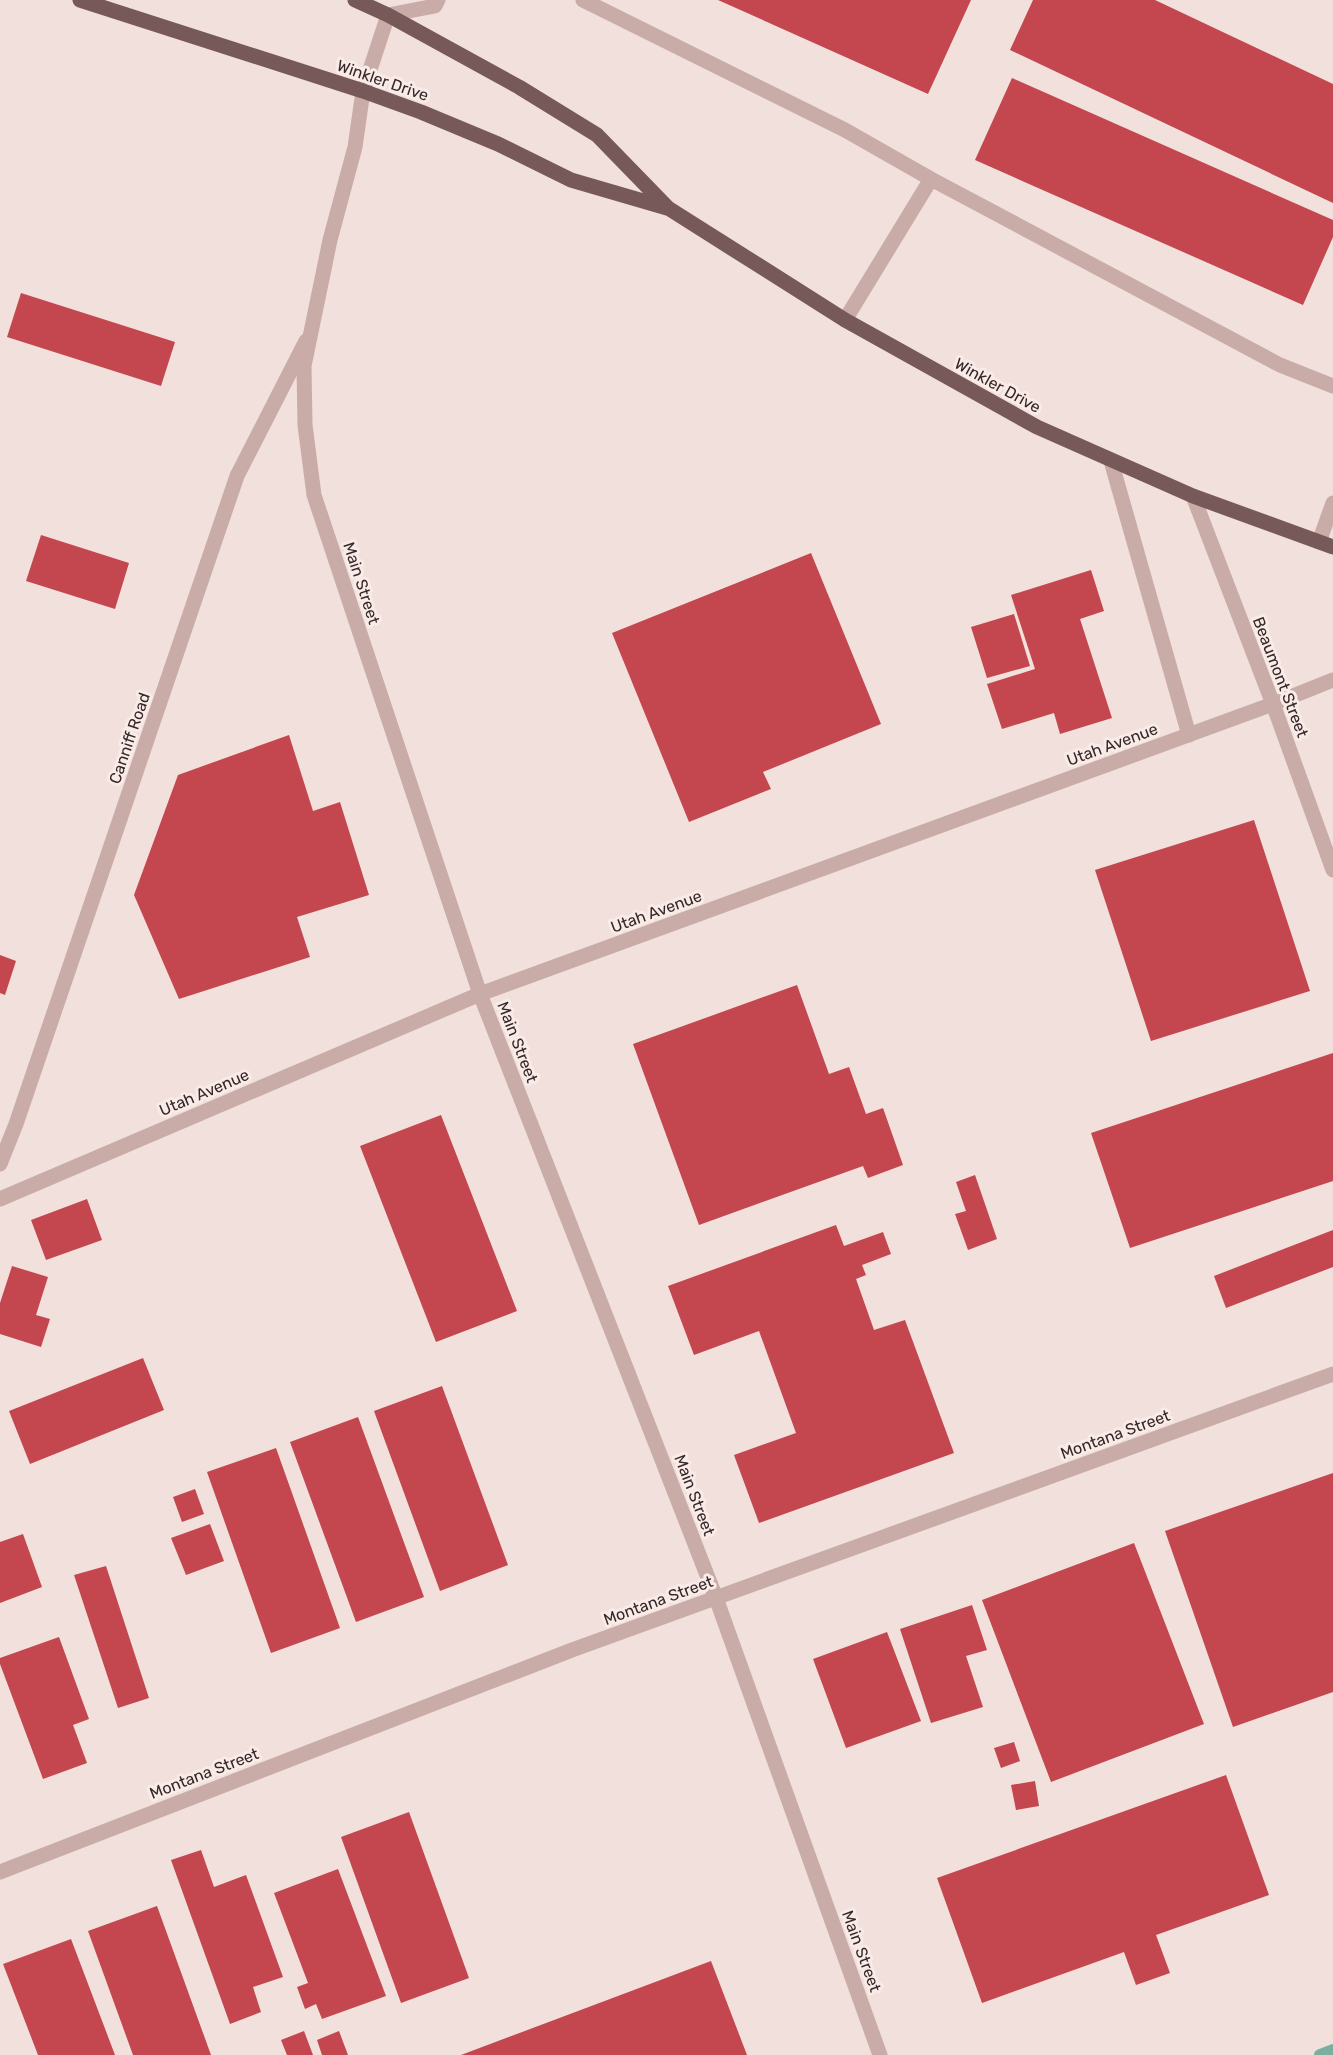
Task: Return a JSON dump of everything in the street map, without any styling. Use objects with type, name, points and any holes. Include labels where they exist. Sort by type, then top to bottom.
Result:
[{"type":"main road","name":"Winkler Drive","points":[[80,0],[421,111],[498,144],[571,180],[668,208]]},
{"type":"main road","name":"Winkler Drive","points":[[355,0],[388,15],[519,87],[597,135],[668,208],[845,320],[1037,427],[1193,496],[1326,545]]},
{"type":"street","points":[[388,15],[435,6],[438,0]]},
{"type":"street","points":[[583,0],[845,130],[931,179],[1280,365],[1333,386]]},
{"type":"street","name":"Main Street","points":[[388,15],[363,91],[355,147],[330,240],[304,366],[305,425],[314,495],[480,994],[716,1598],[880,2055]]},
{"type":"street","points":[[845,320],[931,179]]},
{"type":"street","name":"Canniff Road","points":[[0,1164],[237,477],[311,333]]},
{"type":"street","points":[[1112,460],[1189,735]]},
{"type":"street","name":"Beaumont Street","points":[[1193,496],[1273,704],[1333,870]]},
{"type":"street","points":[[1326,545],[1333,503]]},
{"type":"street","name":"Utah Avenue","points":[[0,1199],[480,994],[1189,735],[1333,680]]},
{"type":"street","name":"Montana Street","points":[[0,1872],[572,1650],[1333,1374]]},
{"type":"building","points":[[718,0],[971,0],[928,94]]},
{"type":"building","points":[[1033,0],[1155,0],[1333,84],[1333,203],[1010,50]]},
{"type":"building","points":[[1012,78],[1333,220],[1333,237],[1303,305],[975,160]]},
{"type":"building","points":[[21,293],[175,342],[161,386],[7,337]]},
{"type":"building","points":[[41,535],[129,563],[115,609],[26,581]]},
{"type":"building","points":[[811,553],[881,724],[763,772],[771,789],[689,822],[612,633]]},
{"type":"building","points":[[1091,570],[1104,611],[1080,619],[1112,718],[1060,734],[1054,713],[1002,729],[987,684],[1035,669],[1011,595]]},
{"type":"building","points":[[1014,614],[1030,666],[987,678],[971,627]]},
{"type":"building","points":[[289,735],[313,811],[340,802],[369,895],[297,917],[310,957],[179,999],[134,895],[178,775]]},
{"type":"building","points":[[1254,820],[1310,991],[1151,1041],[1095,870]]},
{"type":"building","points":[[0,955],[16,961],[5,995],[0,993]]},
{"type":"building","points":[[797,985],[829,1074],[849,1067],[866,1114],[883,1108],[903,1165],[868,1178],[863,1166],[699,1225],[633,1044]]},
{"type":"building","points":[[1333,1053],[1333,1181],[1130,1248],[1091,1133]]},
{"type":"building","points":[[441,1115],[517,1311],[436,1342],[360,1146]]},
{"type":"building","points":[[975,1175],[997,1239],[968,1250],[955,1214],[966,1211],[956,1182]]},
{"type":"building","points":[[87,1199],[102,1240],[46,1260],[31,1220]]},
{"type":"building","points":[[836,1225],[844,1246],[883,1232],[891,1254],[862,1265],[866,1275],[856,1279],[874,1330],[905,1320],[954,1453],[759,1523],[734,1455],[796,1433],[759,1331],[694,1355],[668,1286]]},
{"type":"building","points":[[1333,1230],[1333,1267],[1226,1308],[1214,1276]]},
{"type":"building","points":[[12,1266],[48,1277],[36,1315],[50,1319],[41,1347],[0,1334],[0,1303]]},
{"type":"building","points":[[143,1358],[164,1410],[30,1464],[9,1411]]},
{"type":"building","points":[[442,1386],[508,1565],[440,1591],[374,1411]]},
{"type":"building","points":[[358,1417],[424,1597],[356,1622],[290,1442]]},
{"type":"building","points":[[276,1448],[340,1628],[271,1653],[207,1472]]},
{"type":"building","points":[[1333,1473],[1333,1692],[1233,1727],[1165,1531]]},
{"type":"building","points":[[195,1489],[204,1514],[182,1522],[173,1497]]},
{"type":"building","points":[[210,1524],[224,1561],[186,1575],[171,1538]]},
{"type":"building","points":[[23,1534],[42,1587],[0,1603],[0,1542]]},
{"type":"building","points":[[1134,1543],[1204,1724],[1051,1782],[982,1600]]},
{"type":"building","points":[[106,1566],[149,1698],[118,1708],[74,1575]]},
{"type":"building","points":[[972,1605],[987,1650],[966,1656],[983,1707],[931,1723],[900,1629]]},
{"type":"building","points":[[887,1632],[921,1721],[846,1748],[813,1659]]},
{"type":"building","points":[[59,1637],[89,1719],[73,1725],[87,1763],[43,1779],[0,1664],[0,1658]]},
{"type":"building","points":[[1014,1742],[1020,1761],[1001,1768],[994,1748]]},
{"type":"building","points":[[1226,1775],[1269,1895],[1156,1935],[1170,1973],[1136,1985],[1124,1952],[982,2003],[937,1878]]},
{"type":"building","points":[[1035,1781],[1039,1806],[1016,1810],[1011,1785]]},
{"type":"building","points":[[409,1812],[469,1978],[401,2003],[341,1837]]},
{"type":"building","points":[[201,1850],[214,1887],[246,1875],[283,1977],[253,1987],[261,2012],[230,2024],[171,1860]]},
{"type":"building","points":[[338,1869],[386,1996],[322,2019],[316,2004],[305,2009],[297,1987],[308,1983],[274,1893]]},
{"type":"building","points":[[157,1906],[211,2055],[133,2055],[88,1931]]},
{"type":"building","points":[[71,1939],[115,2055],[38,2055],[3,1964]]},
{"type":"building","points":[[711,1961],[747,2055],[461,2055]]},
{"type":"building","points":[[304,2031],[313,2055],[287,2055],[281,2040]]},
{"type":"building","points":[[339,2031],[348,2055],[322,2055],[317,2040]]},
{"type":"waterway","points":[[1320,2055],[1333,2050]]}]
